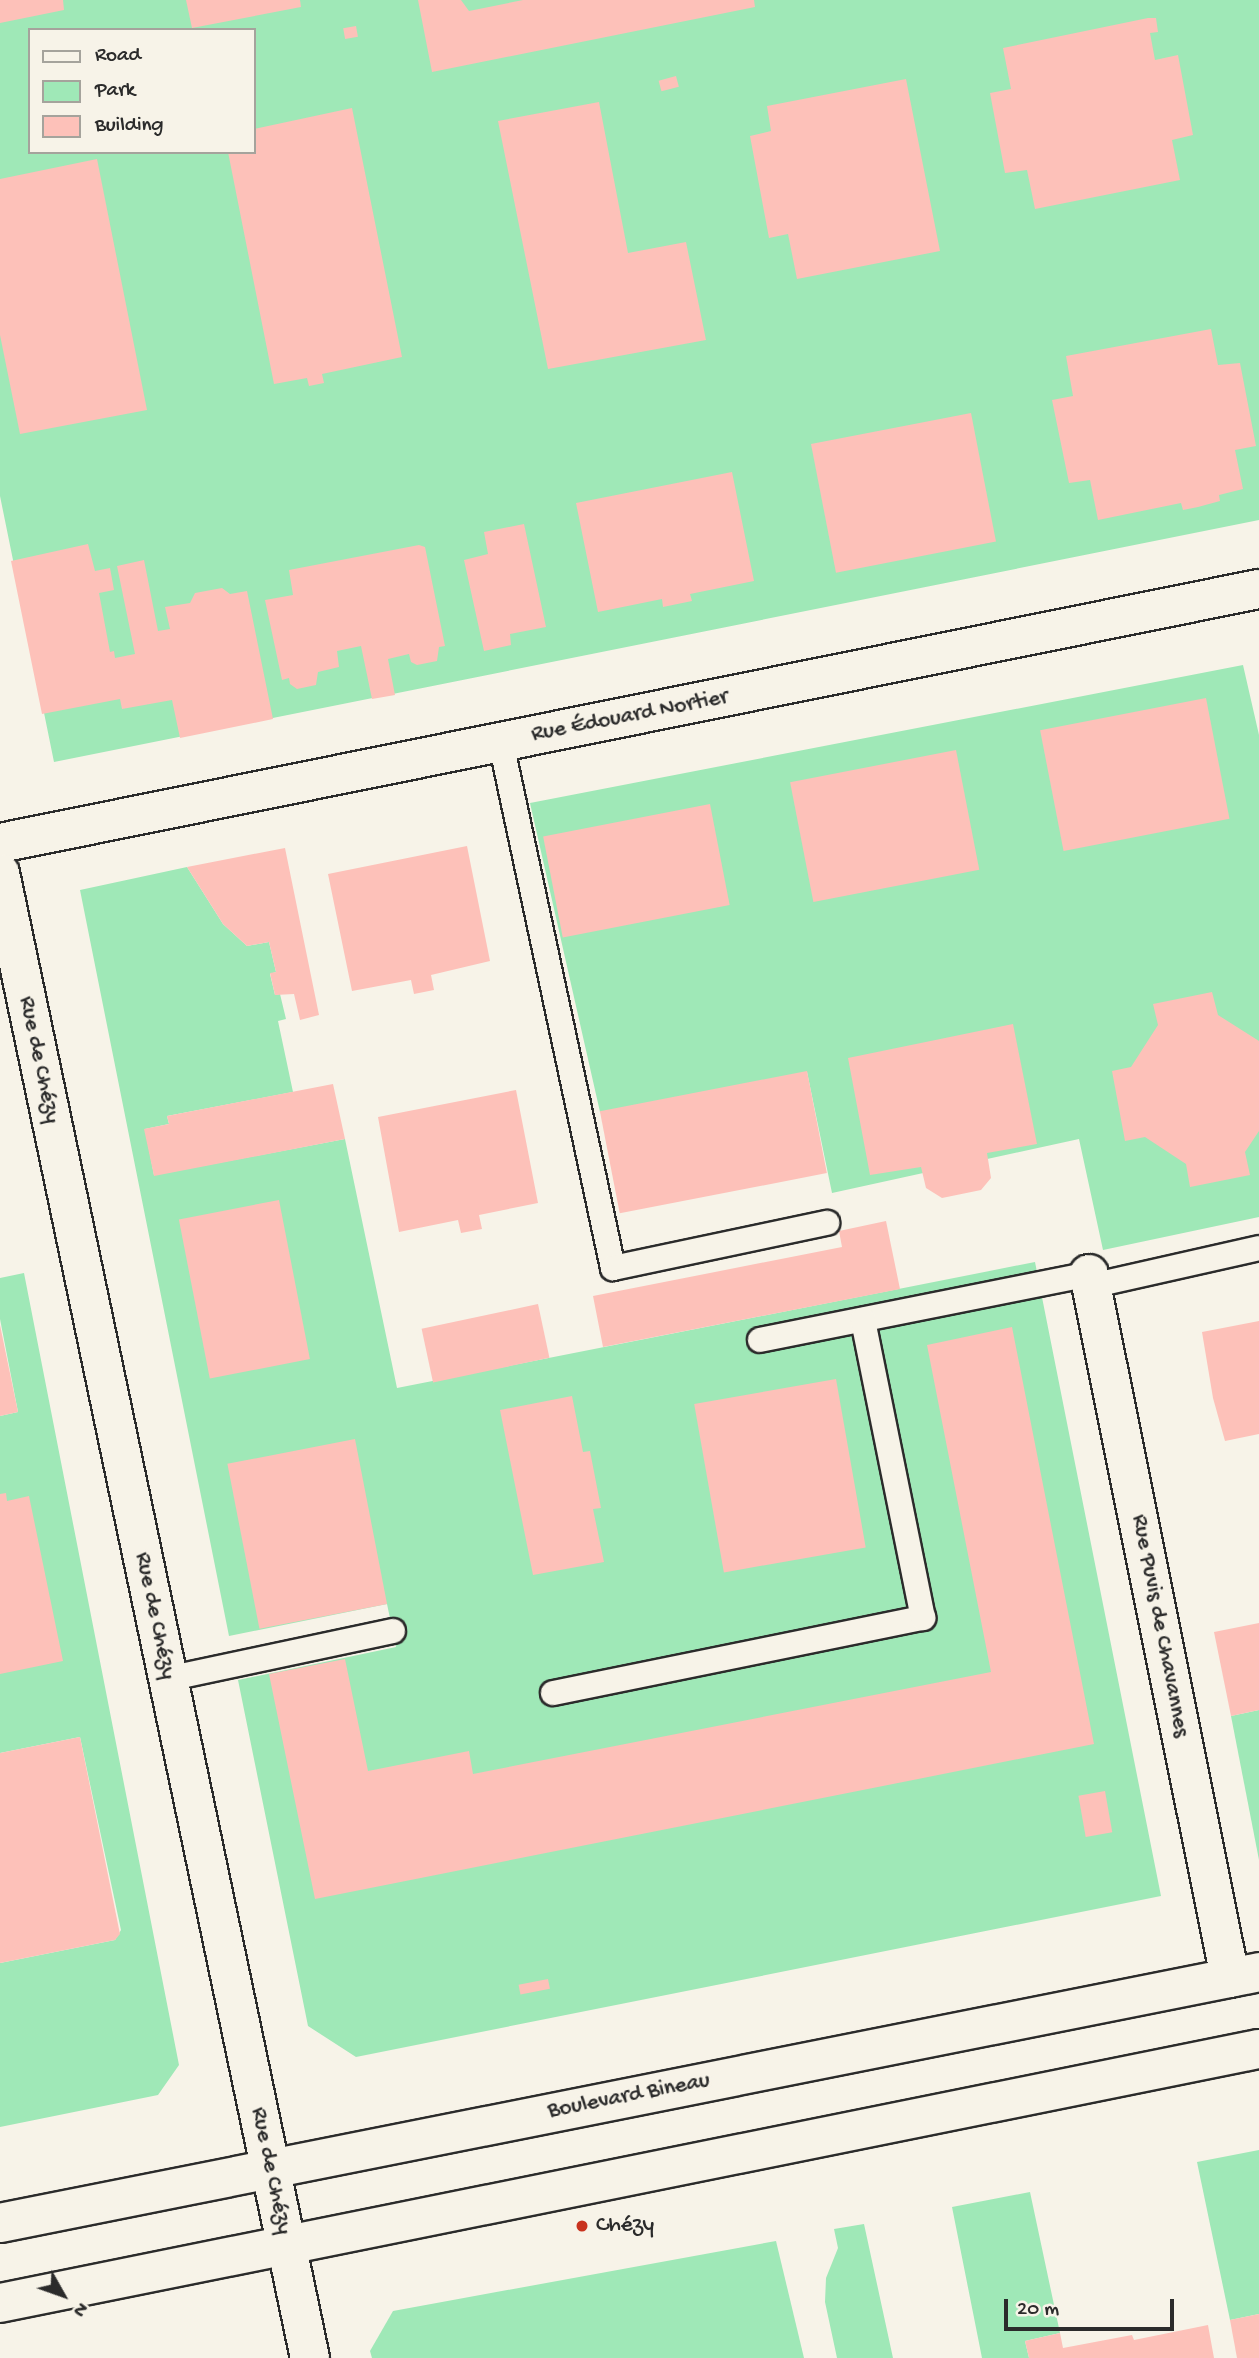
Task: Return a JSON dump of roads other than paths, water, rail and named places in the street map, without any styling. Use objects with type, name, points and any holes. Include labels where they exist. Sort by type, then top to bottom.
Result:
[{"type":"street","name":"Rue Édouard Nortier","points":[[0,844],[1259,589]]},
{"type":"street","name":"Rue de Chézy","points":[[0,873],[310,2358]]},
{"type":"street","name":"Rue Puvis de Chavannes","points":[[1090,1280],[1245,1975]]},
{"type":"street","name":"Boulevard Bineau","points":[[0,2223],[1245,1975]]},
{"type":"street","points":[[0,2303],[1259,2049]]},
{"type":"lane","points":[[502,743],[613,1268],[827,1223]]},
{"type":"lane","points":[[760,1340],[1259,1248]]},
{"type":"lane","points":[[553,1693],[923,1618],[863,1320]]},
{"type":"lane","points":[[167,1679],[393,1631]]},
{"type":"place","name":"Chézy","points":[[582,2226]]}]
